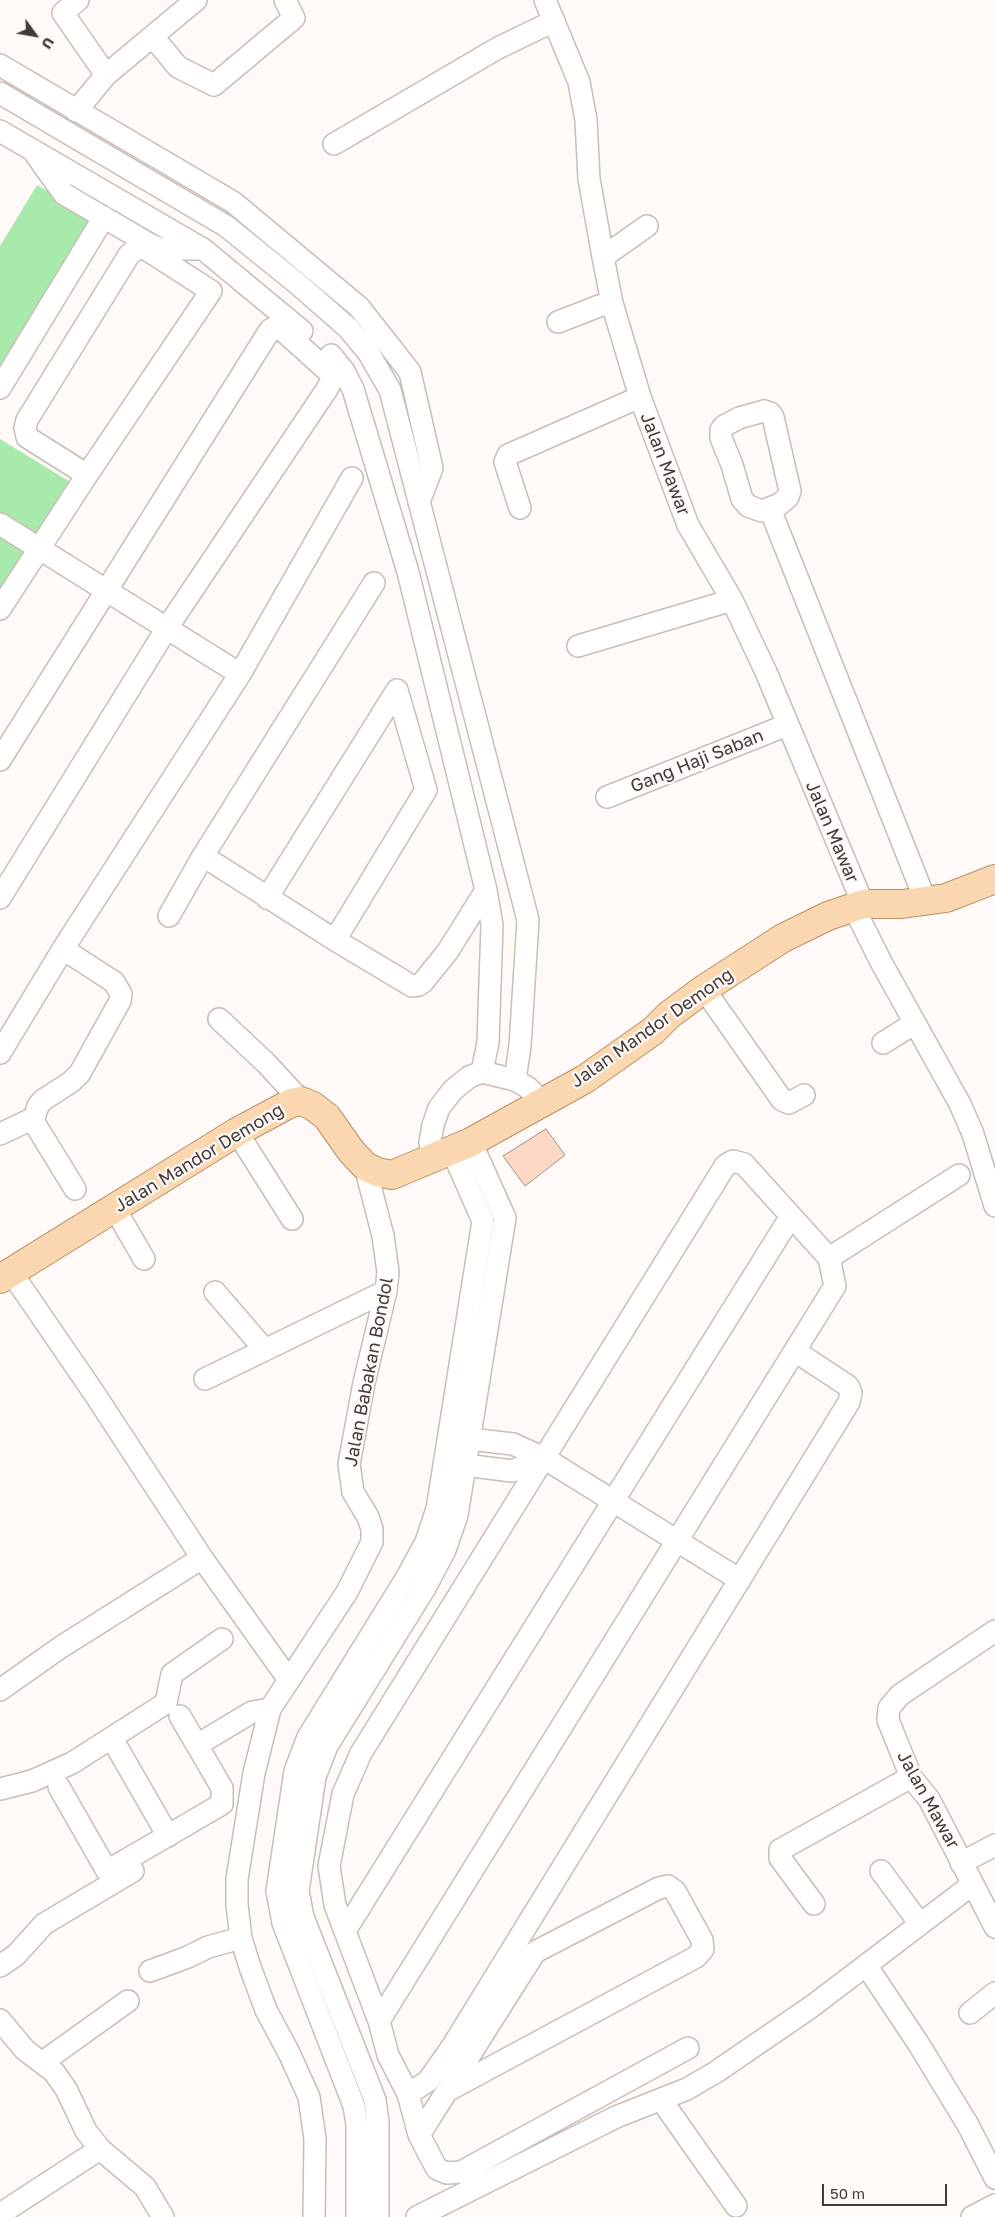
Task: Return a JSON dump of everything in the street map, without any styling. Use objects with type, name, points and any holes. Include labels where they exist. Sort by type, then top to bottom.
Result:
[{"type":"main road","name":"Jalan Mandor Demong","points":[[5,1275],[115,1209],[237,1132],[292,1103],[301,1100],[313,1106],[327,1117],[350,1151],[365,1166],[377,1172],[392,1175],[452,1151],[592,1074],[653,1031],[669,1015],[704,989],[783,938],[828,916],[858,906],[926,902],[992,887]]},
{"type":"street","points":[[78,0],[63,13],[106,75]]},
{"type":"street","points":[[76,111],[106,75],[154,37],[196,0]]},
{"type":"street","points":[[154,37],[178,67],[214,85],[294,18],[285,0]]},
{"type":"street","name":"Jalan Mawar","points":[[545,0],[579,82],[586,120],[589,179],[603,257],[612,303],[640,397],[688,525],[732,600],[766,672],[858,906],[915,1023],[960,1104],[973,1134],[995,1206]]},
{"type":"street","points":[[334,144],[498,48],[554,21]]},
{"type":"street","points":[[0,65],[233,202],[359,307],[410,372],[432,468],[419,502]]},
{"type":"street","points":[[0,93],[226,226],[299,285],[348,328],[368,352],[390,390],[528,920],[520,1046],[515,1080]]},
{"type":"street","points":[[0,131],[203,249],[330,354],[344,371],[352,389],[408,572],[486,890],[492,925],[488,1042],[482,1072]]},
{"type":"street","points":[[34,151],[64,194],[151,245],[162,249],[203,249]]},
{"type":"street","points":[[0,388],[104,217]]},
{"type":"street","points":[[603,257],[647,226]]},
{"type":"street","points":[[0,609],[87,475],[211,291],[144,248],[136,248],[129,255],[27,420],[26,436],[87,475]]},
{"type":"street","points":[[558,322],[612,303]]},
{"type":"street","points":[[0,760],[270,330],[276,327],[280,328],[329,372],[332,380],[167,628],[0,898]]},
{"type":"street","points":[[520,508],[505,462],[508,455],[640,397]]},
{"type":"street","points":[[764,411],[770,413],[773,417],[790,492],[784,501],[770,510],[757,510],[742,499],[732,465],[721,438],[721,430],[724,426],[739,418],[764,411]]},
{"type":"street","points":[[0,1053],[63,949],[240,674],[352,478]]},
{"type":"street","points":[[770,510],[926,902]]},
{"type":"street","points":[[0,524],[240,674]]},
{"type":"street","points":[[169,916],[203,856],[374,583]]},
{"type":"street","points":[[578,646],[732,600]]},
{"type":"street","points":[[268,898],[397,690],[426,790],[335,940]]},
{"type":"street","name":"Gang Haji Saban","points":[[607,797],[787,725]]},
{"type":"street","points":[[203,856],[335,940],[412,986],[419,986],[448,951],[486,890]]},
{"type":"street","points":[[63,949],[114,982],[121,994],[120,1001],[80,1072],[71,1082],[43,1100],[38,1106],[34,1118],[35,1124],[75,1189]]},
{"type":"street","points":[[704,989],[782,1100],[789,1103],[804,1095]]},
{"type":"street","points":[[219,1019],[266,1063],[301,1100]]},
{"type":"street","points":[[883,1043],[915,1023]]},
{"type":"street","points":[[488,1042],[520,1046]]},
{"type":"street","points":[[378,2217],[378,2122],[375,2100],[303,1916],[298,1891],[316,1777],[327,1746],[425,1588],[446,1550],[457,1514],[505,1218],[452,1151],[430,1142],[439,1108],[453,1090],[469,1077],[482,1072],[515,1080],[527,1087],[543,1102]]},
{"type":"street","points":[[0,1134],[34,1118]]},
{"type":"street","points":[[237,1132],[292,1219]]},
{"type":"street","points":[[357,2217],[357,2124],[354,2106],[288,1937],[283,1923],[277,1891],[295,1771],[308,1737],[407,1577],[426,1542],[436,1510],[483,1221],[452,1151]]},
{"type":"street","points":[[379,2021],[835,1286],[829,1258],[744,1164],[733,1161],[725,1166],[361,1753],[343,1794],[329,1866],[335,1904],[379,2021],[388,2055],[408,2094],[419,2135],[437,2169],[447,2173],[461,2172],[688,2048]]},
{"type":"street","name":"Jalan Babakan Bondol","points":[[314,2217],[315,2139],[308,2097],[293,2060],[266,2010],[242,1938],[237,1904],[237,1879],[248,1802],[258,1752],[270,1709],[347,1592],[372,1542],[372,1529],[368,1517],[353,1492],[348,1464],[364,1383],[386,1291],[388,1272],[386,1250],[365,1166]]},
{"type":"street","points":[[829,1258],[959,1175]]},
{"type":"street","points":[[115,1209],[144,1259]]},
{"type":"street","points":[[345,1931],[791,1216]]},
{"type":"street","points":[[5,1275],[94,1393],[202,1558],[289,1680]]},
{"type":"street","points":[[205,1379],[386,1291]]},
{"type":"street","points":[[215,1292],[265,1350]]},
{"type":"street","points":[[408,2094],[428,2081],[441,2065],[850,1402],[851,1393],[848,1386],[794,1351]]},
{"type":"street","points":[[469,1439],[513,1444],[544,1458],[740,1580]]},
{"type":"street","points":[[465,1465],[512,1471],[544,1458]]},
{"type":"street","points":[[0,1690],[61,1647],[202,1558]]},
{"type":"street","name":"Jalan Mawar","points":[[995,1630],[900,1695],[889,1708],[888,1720],[911,1777],[929,1800],[995,1927]]},
{"type":"street","points":[[0,1789],[32,1781],[72,1763],[166,1703],[172,1674],[222,1639]]},
{"type":"street","points":[[351,1667],[369,1678]]},
{"type":"street","points":[[197,1745],[252,1712],[270,1709]]},
{"type":"street","points":[[59,1787],[107,1871],[168,1836],[222,1804],[222,1788],[180,1716]]},
{"type":"street","points":[[118,1749],[168,1836]]},
{"type":"street","points":[[814,1904],[780,1858],[780,1850],[911,1777]]},
{"type":"street","points":[[0,1966],[16,1955],[44,1924],[248,1802]]},
{"type":"street","points":[[961,1862],[995,1845]]},
{"type":"street","points":[[881,1871],[920,1924]]},
{"type":"street","points":[[418,2217],[616,2117],[645,2104],[662,2101],[687,2089],[724,2067],[780,2030],[973,1884]]},
{"type":"street","points":[[419,2135],[535,1952],[659,1888],[668,1886],[675,1891],[702,1940],[703,1950],[696,1957],[447,2091]]},
{"type":"street","points":[[288,1937],[308,1929]]},
{"type":"street","points":[[150,1971],[188,1957],[208,1947],[242,1938]]},
{"type":"street","points":[[518,1941],[535,1952]]},
{"type":"street","points":[[866,1965],[968,2125],[995,2178]]},
{"type":"street","points":[[970,2013],[995,1993]]},
{"type":"street","points":[[43,2062],[128,2001]]},
{"type":"street","points":[[0,2020],[21,2047],[54,2072],[66,2090],[86,2131],[100,2149],[145,2187],[163,2217]]},
{"type":"street","points":[[662,2101],[736,2206]]},
{"type":"street","points":[[0,2214],[100,2149]]},
{"type":"street","points":[[972,2217],[995,2205]]},
{"type":"green space","points":[[37,185],[97,218],[0,377],[0,246]]},
{"type":"green space","points":[[0,439],[72,483],[36,541],[0,519]]},
{"type":"green space","points":[[0,531],[30,549],[0,597]]},
{"type":"building","points":[[546,1129],[565,1155],[525,1186],[503,1156]]}]
